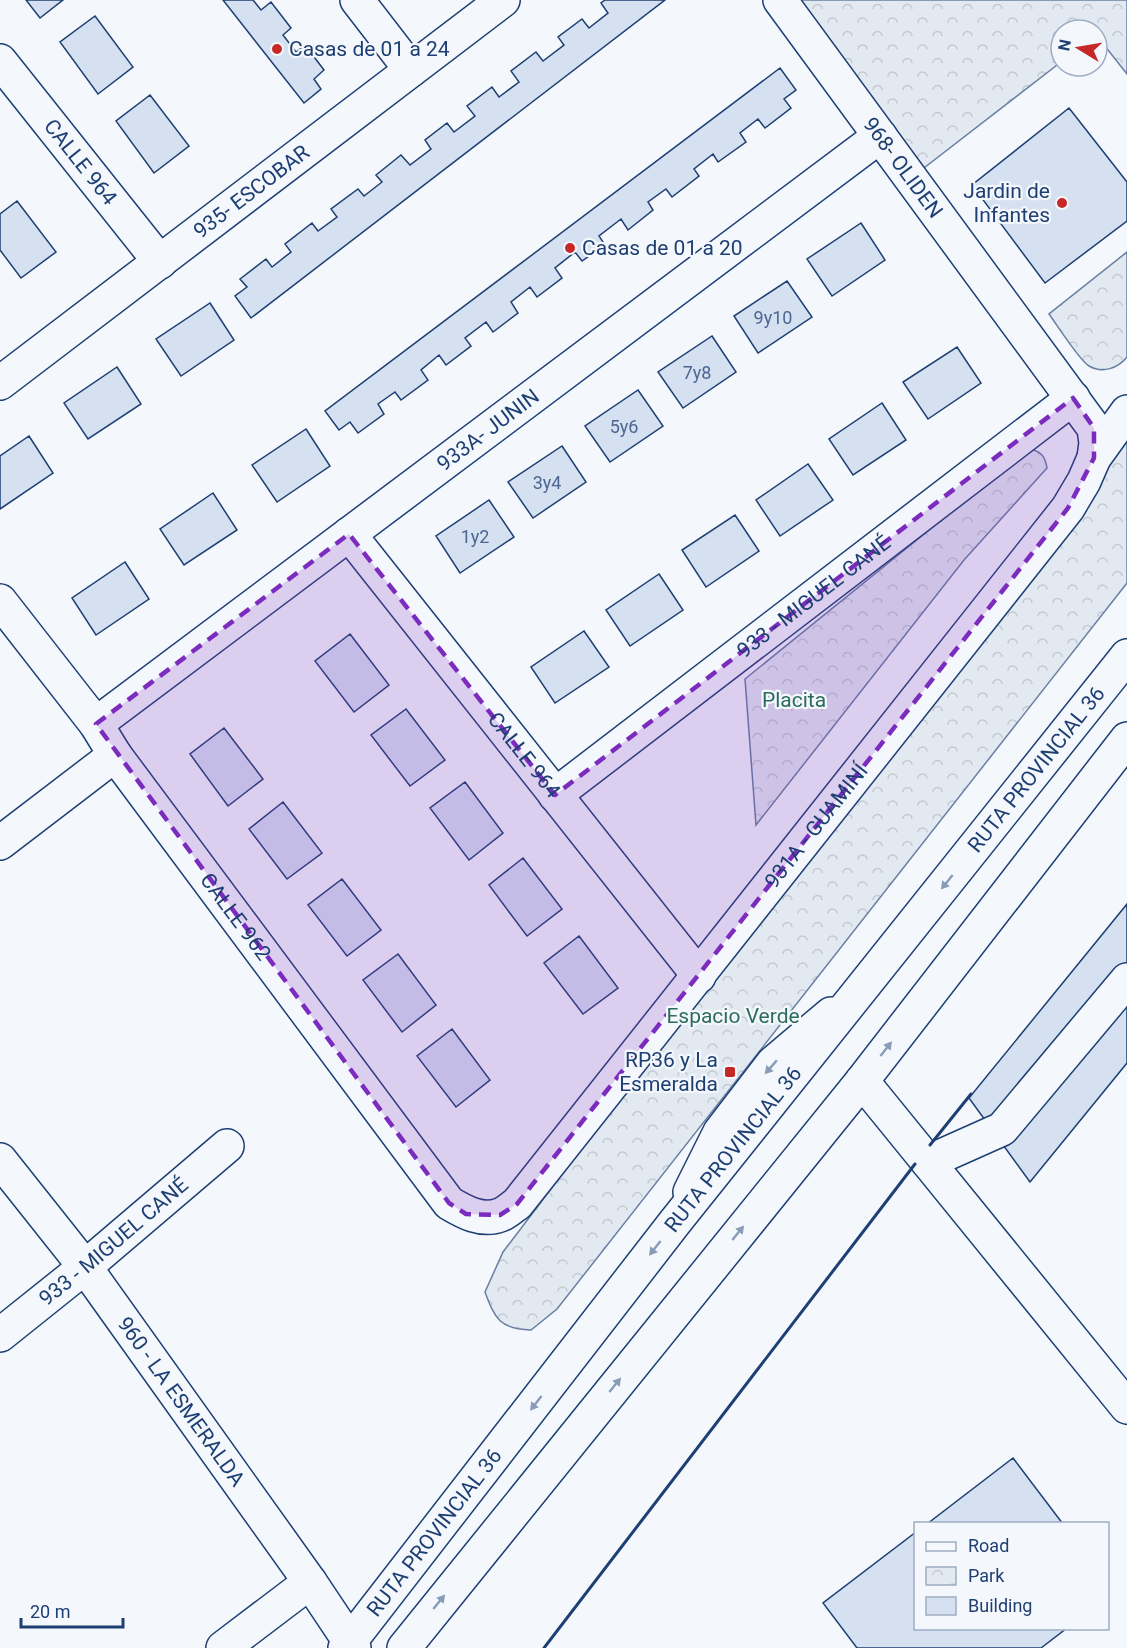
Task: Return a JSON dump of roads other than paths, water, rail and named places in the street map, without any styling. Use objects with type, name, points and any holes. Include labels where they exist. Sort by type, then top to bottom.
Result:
[{"type":"street","points":[[357,0],[411,70]]},
{"type":"street","name":"935- ESCOBAR","points":[[0,384],[503,0]]},
{"type":"street","name":"968- OLIDEN","points":[[780,0],[1094,428],[1096,443],[1094,458]]},
{"type":"street","name":"CALLE 964","points":[[0,61],[160,262]]},
{"type":"street","name":"933A- JUNIN","points":[[96,724],[880,136]]},
{"type":"street","name":"933 - MIGUEL CANÉ","points":[[555,795],[1072,398]]},
{"type":"street","name":"931A - GUAMINÍ","points":[[483,1216],[500,1215],[517,1204],[1068,508],[1094,458],[1127,412]]},
{"type":"street","name":"CALLE 964","points":[[349,534],[699,976]]},
{"type":"street","name":"CALLE 962","points":[[0,601],[96,724],[115,755],[449,1203],[466,1214],[483,1216]]},
{"type":"street","name":"RUTA PROVINCIAL 36","points":[[350,1646],[675,1222],[1127,656]]},
{"type":"street","points":[[404,1648],[862,1081],[1127,739]]},
{"type":"street","points":[[0,843],[115,755]]},
{"type":"street","points":[[928,1162],[1002,1129],[1127,980]]},
{"type":"street","points":[[862,1081],[1127,1407]]},
{"type":"street","name":"933 - MIGUEL CANÉ","points":[[0,1335],[86,1268],[227,1146]]},
{"type":"street","name":"960 - LA ESMERALDA","points":[[0,1160],[86,1268],[310,1582],[350,1646]]},
{"type":"street","points":[[223,1648],[310,1582]]},
{"type":"place","name":"Casas de 01 a 24","points":[[277,49]]},
{"type":"place","name":"Jardin de Infantes","points":[[1062,203]]},
{"type":"place","name":"Casas de 01 a 20","points":[[570,248]]},
{"type":"place","name":"RP36 y La Esmeralda","points":[[730,1072]]},
{"type":"park label","name":"Placita","points":[[794,700]]},
{"type":"park label","name":"Espacio Verde","points":[[733,1016]]}]
